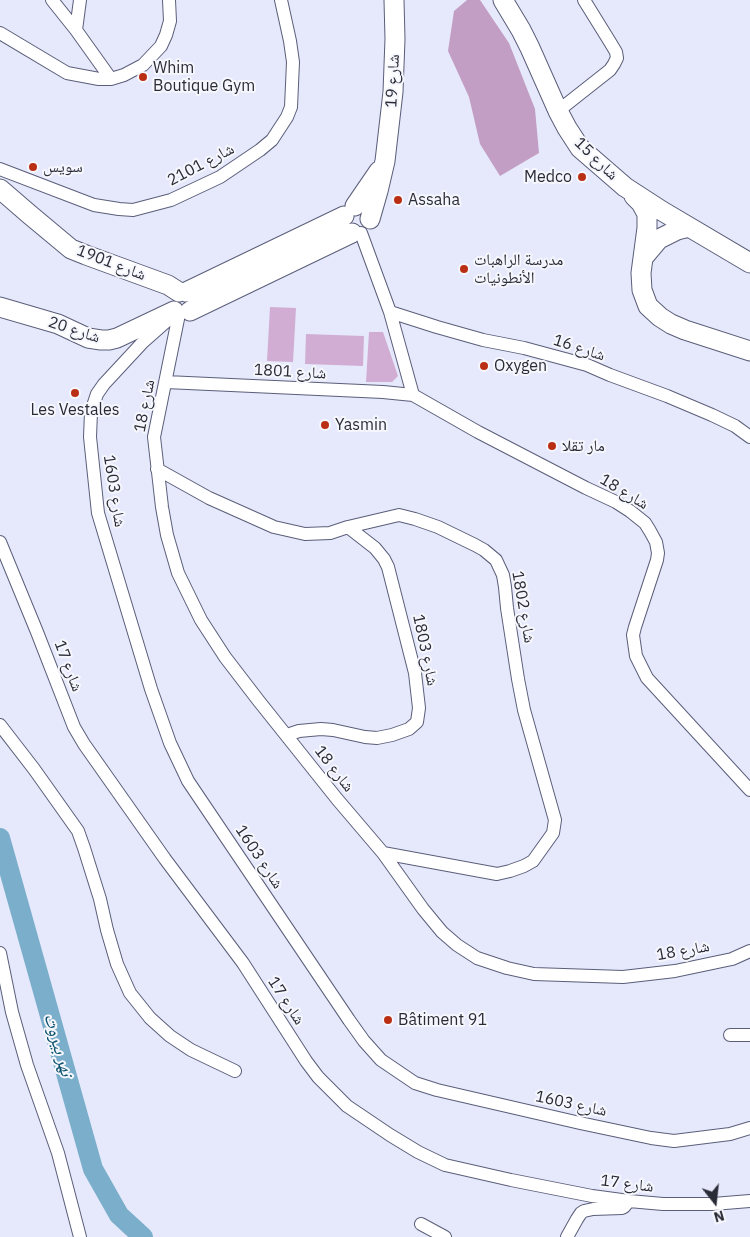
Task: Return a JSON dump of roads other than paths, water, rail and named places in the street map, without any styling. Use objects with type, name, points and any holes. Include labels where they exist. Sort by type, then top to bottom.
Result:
[{"type":"street","points":[[52,0],[111,79]]},
{"type":"street","points":[[76,30],[80,0]]},
{"type":"street","points":[[0,33],[67,73],[99,79],[111,79],[124,75],[143,65],[161,46],[170,21],[169,0]]},
{"type":"street","name":"شارع 2101","points":[[0,169],[94,205],[133,210],[171,200],[220,177],[272,140],[287,117],[291,107],[293,62],[281,0]]},
{"type":"street","name":"شارع 19","points":[[356,221],[385,161],[393,92],[394,0]]},
{"type":"street","name":"شارع 15","points":[[503,0],[530,48],[558,112],[580,148],[625,187],[750,263]]},
{"type":"street","points":[[558,112],[610,70],[617,58],[616,52],[584,0]]},
{"type":"street","points":[[625,187],[641,203],[647,214],[642,290],[648,306],[671,324],[750,351]]},
{"type":"street","name":"شارع 1901","points":[[0,189],[71,249],[168,284],[181,305]]},
{"type":"street","points":[[356,221],[390,312],[413,395]]},
{"type":"street","name":"شارع 20","points":[[0,307],[58,324],[88,338],[109,340],[117,338],[356,221]]},
{"type":"street","points":[[643,258],[659,239],[677,230],[690,227]]},
{"type":"street","name":"شارع 18","points":[[181,305],[154,437],[167,535],[178,573],[188,596],[215,642],[258,700],[382,853],[422,909],[442,932],[477,958],[534,974],[623,976],[675,971],[732,959],[750,951]]},
{"type":"street","name":"شارع 1603","points":[[181,305],[143,342],[97,394],[91,412],[90,437],[98,513],[151,689],[170,743],[188,780],[349,1020],[381,1060],[415,1083],[437,1090],[580,1123],[674,1141],[730,1134],[750,1128]]},
{"type":"street","name":"شارع 16","points":[[390,312],[483,340],[524,348],[587,365],[712,415],[735,426],[750,437]]},
{"type":"street","name":"شارع 1801","points":[[166,382],[413,395]]},
{"type":"street","name":"شارع 18","points":[[413,395],[478,432],[616,502],[645,523],[656,542],[658,560],[635,626],[633,635],[636,656],[647,678],[750,790]]},
{"type":"street","name":"شارع 1802","points":[[157,469],[209,498],[274,527],[305,534],[330,533],[399,515],[438,527],[484,550],[496,560],[503,575],[524,710],[555,820],[553,833],[533,861],[524,866],[497,874],[382,853]]},
{"type":"street","name":"شارع 1803","points":[[287,736],[299,731],[333,730],[377,738],[409,729],[417,722],[419,708],[416,672],[388,568],[384,559],[375,548],[348,527]]},
{"type":"street","name":"شارع 17","points":[[0,542],[79,736],[165,859],[243,963],[306,1061],[347,1106],[418,1152],[445,1165],[520,1182],[629,1201],[663,1204],[713,1204],[750,1201]]},
{"type":"street","points":[[0,725],[78,831],[100,899],[117,964],[134,998],[150,1018],[170,1036],[191,1050],[235,1071]]},
{"type":"street","points":[[0,952],[12,1012],[27,1065],[58,1153],[80,1237]]},
{"type":"street","points":[[730,1035],[750,1035]]},
{"type":"street","points":[[567,1237],[580,1213],[593,1209],[622,1208],[629,1201]]},
{"type":"street","points":[[421,1224],[445,1237]]},
{"type":"waterway","name":"نهر بيروت","points":[[0,838],[93,1169],[119,1215],[143,1237]]},
{"type":"place","name":"Whim Boutique Gym","points":[[143,77]]},
{"type":"place","name":"سويس","points":[[33,167]]},
{"type":"place","name":"Medco","points":[[582,177]]},
{"type":"place","name":"Assaha","points":[[398,200]]},
{"type":"place","name":"مدرسة الراهبات الأنطونيات","points":[[464,269]]},
{"type":"place","name":"Oxygen","points":[[484,366]]},
{"type":"place","name":"Les Vestales","points":[[75,393]]},
{"type":"place","name":"Yasmin","points":[[325,425]]},
{"type":"place","name":"مار تقلا","points":[[552,446]]},
{"type":"place","name":"Bâtiment 91","points":[[388,1020]]}]
